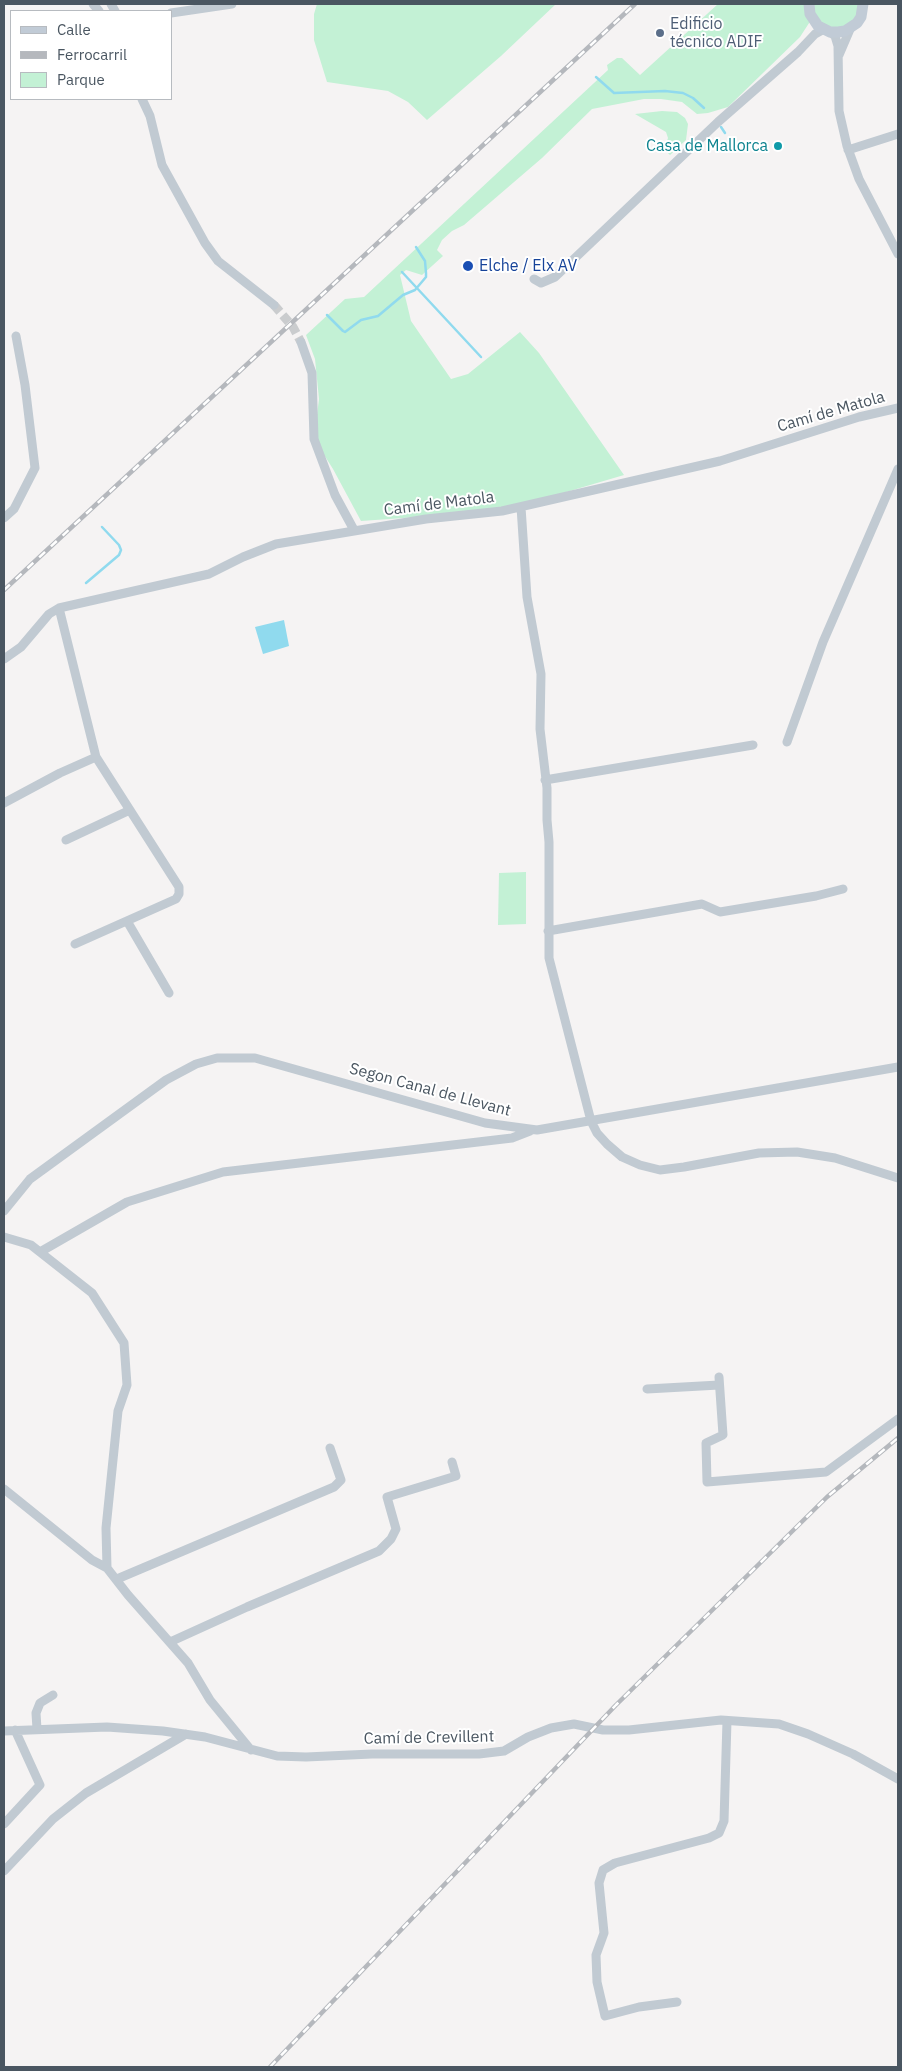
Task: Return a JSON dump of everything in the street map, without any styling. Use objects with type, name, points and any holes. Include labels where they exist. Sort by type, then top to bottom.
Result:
[{"type":"main road","points":[[808,4],[814,21],[827,30],[845,31],[851,28],[861,17],[863,4]]},
{"type":"street","points":[[172,13],[232,4]]},
{"type":"street","points":[[806,44],[814,21]]},
{"type":"street","points":[[838,58],[851,28]]},
{"type":"street","points":[[534,279],[541,283],[555,277],[815,34],[827,30],[837,41],[839,111],[848,150],[859,179],[898,254]]},
{"type":"street","points":[[142,100],[150,116]]},
{"type":"street","points":[[146,100],[162,165],[205,243],[218,261],[274,305]]},
{"type":"street","points":[[848,150],[898,134]]},
{"type":"street","points":[[4,518],[14,508],[35,468],[25,385],[16,336]]},
{"type":"street","points":[[301,342],[312,373],[314,439],[335,495],[354,530]]},
{"type":"street","name":"Camí de Matola","points":[[4,659],[21,647],[48,614],[59,608],[209,574],[243,557],[276,544],[426,519],[497,512],[521,507],[720,461],[859,416],[898,408]]},
{"type":"street","points":[[786,742],[823,642],[898,469]]},
{"type":"street","points":[[521,507],[527,597],[540,674],[540,729],[546,780],[549,842],[549,958],[552,977],[591,1121],[602,1139],[622,1157],[640,1165],[660,1170],[684,1168],[759,1153],[797,1152],[835,1158],[898,1178]]},
{"type":"street","points":[[59,608],[96,757],[179,888],[180,894],[176,899],[75,944]]},
{"type":"street","points":[[546,780],[753,745]]},
{"type":"street","points":[[4,802],[96,757]]},
{"type":"street","points":[[66,840],[130,810]]},
{"type":"street","points":[[548,931],[702,904],[720,912],[816,896],[843,889]]},
{"type":"street","points":[[127,921],[169,993]]},
{"type":"street","name":"Segon Canal de Llevant","points":[[4,1211],[30,1180],[166,1080],[196,1064],[217,1058],[255,1058],[485,1124],[532,1130],[898,1067]]},
{"type":"street","points":[[40,1252],[126,1202],[223,1172],[512,1138],[532,1130]]},
{"type":"street","points":[[4,1238],[31,1245],[92,1293],[124,1343],[127,1386],[118,1411],[106,1528],[107,1568]]},
{"type":"street","points":[[647,1389],[719,1381],[723,1435],[706,1443],[707,1482],[826,1472],[898,1420]]},
{"type":"street","points":[[117,1579],[334,1487],[341,1480],[330,1448]]},
{"type":"street","points":[[170,1642],[379,1551],[396,1529],[387,1497],[456,1476],[452,1462]]},
{"type":"street","points":[[4,1490],[92,1560],[107,1568],[128,1595],[188,1663],[210,1700],[251,1750]]},
{"type":"street","points":[[37,1729],[36,1713],[40,1703],[53,1695]]},
{"type":"street","points":[[677,2002],[639,2007],[604,2016],[597,1982],[596,1955],[604,1933],[598,1883],[603,1870],[615,1863],[710,1838],[719,1833],[724,1821],[728,1721]]},
{"type":"street","name":"Camí de Crevillent","points":[[4,1731],[107,1727],[186,1734],[205,1737],[277,1756],[306,1757],[372,1754],[479,1754],[504,1751],[528,1737],[551,1728],[574,1724],[603,1730],[628,1730],[728,1721],[779,1724],[808,1734],[854,1754],[898,1780]]},
{"type":"street","points":[[4,1824],[40,1785],[15,1730]]},
{"type":"street","points":[[4,1871],[53,1819],[86,1793],[186,1734]]},
{"type":"green space","points":[[317,4],[556,4],[501,56],[427,120],[408,102],[388,91],[327,82],[314,40],[314,14]]},
{"type":"green space","points":[[718,4],[807,4],[811,20],[800,37],[728,107],[697,114],[682,102],[644,99],[592,109],[542,158],[464,225],[452,231],[442,240],[437,250],[443,256],[422,275],[406,270],[400,275],[411,321],[451,379],[468,374],[520,332],[539,353],[624,475],[502,511],[361,521],[333,469],[314,439],[319,399],[315,359],[306,335],[345,299],[364,297],[608,70],[607,65],[617,58],[622,58],[640,75]]},
{"type":"green space","points":[[810,4],[861,4],[859,14],[843,29],[822,26]]},
{"type":"green space","points":[[662,111],[677,112],[685,118],[688,124],[686,140],[670,155],[664,149],[668,138],[666,132],[635,114]]},
{"type":"green space","points":[[526,872],[526,924],[498,925],[499,873]]},
{"type":"water","points":[[284,620],[289,646],[263,654],[255,627]]},
{"type":"waterway","points":[[596,77],[614,93],[665,91],[683,93],[693,98],[704,108]]},
{"type":"waterway","points":[[721,127],[725,133]]},
{"type":"waterway","points":[[327,315],[345,332],[361,320],[378,316],[403,295],[415,290],[426,277],[425,261],[416,247]]},
{"type":"waterway","points":[[402,272],[481,357]]},
{"type":"waterway","points":[[86,583],[119,555],[121,550],[119,545],[102,527]]},
{"type":"tunnel","points":[[274,305],[293,327],[301,342]]},
{"type":"railway","points":[[4,590],[635,4]]},
{"type":"railway","points":[[270,2067],[616,1705],[827,1497],[898,1438]]},
{"type":"place","name":"Edificio técnico ADIF","points":[[660,33]]},
{"type":"place","name":"Casa de Mallorca","points":[[778,146]]},
{"type":"place","name":"Elche / Elx AV","points":[[468,266]]}]
